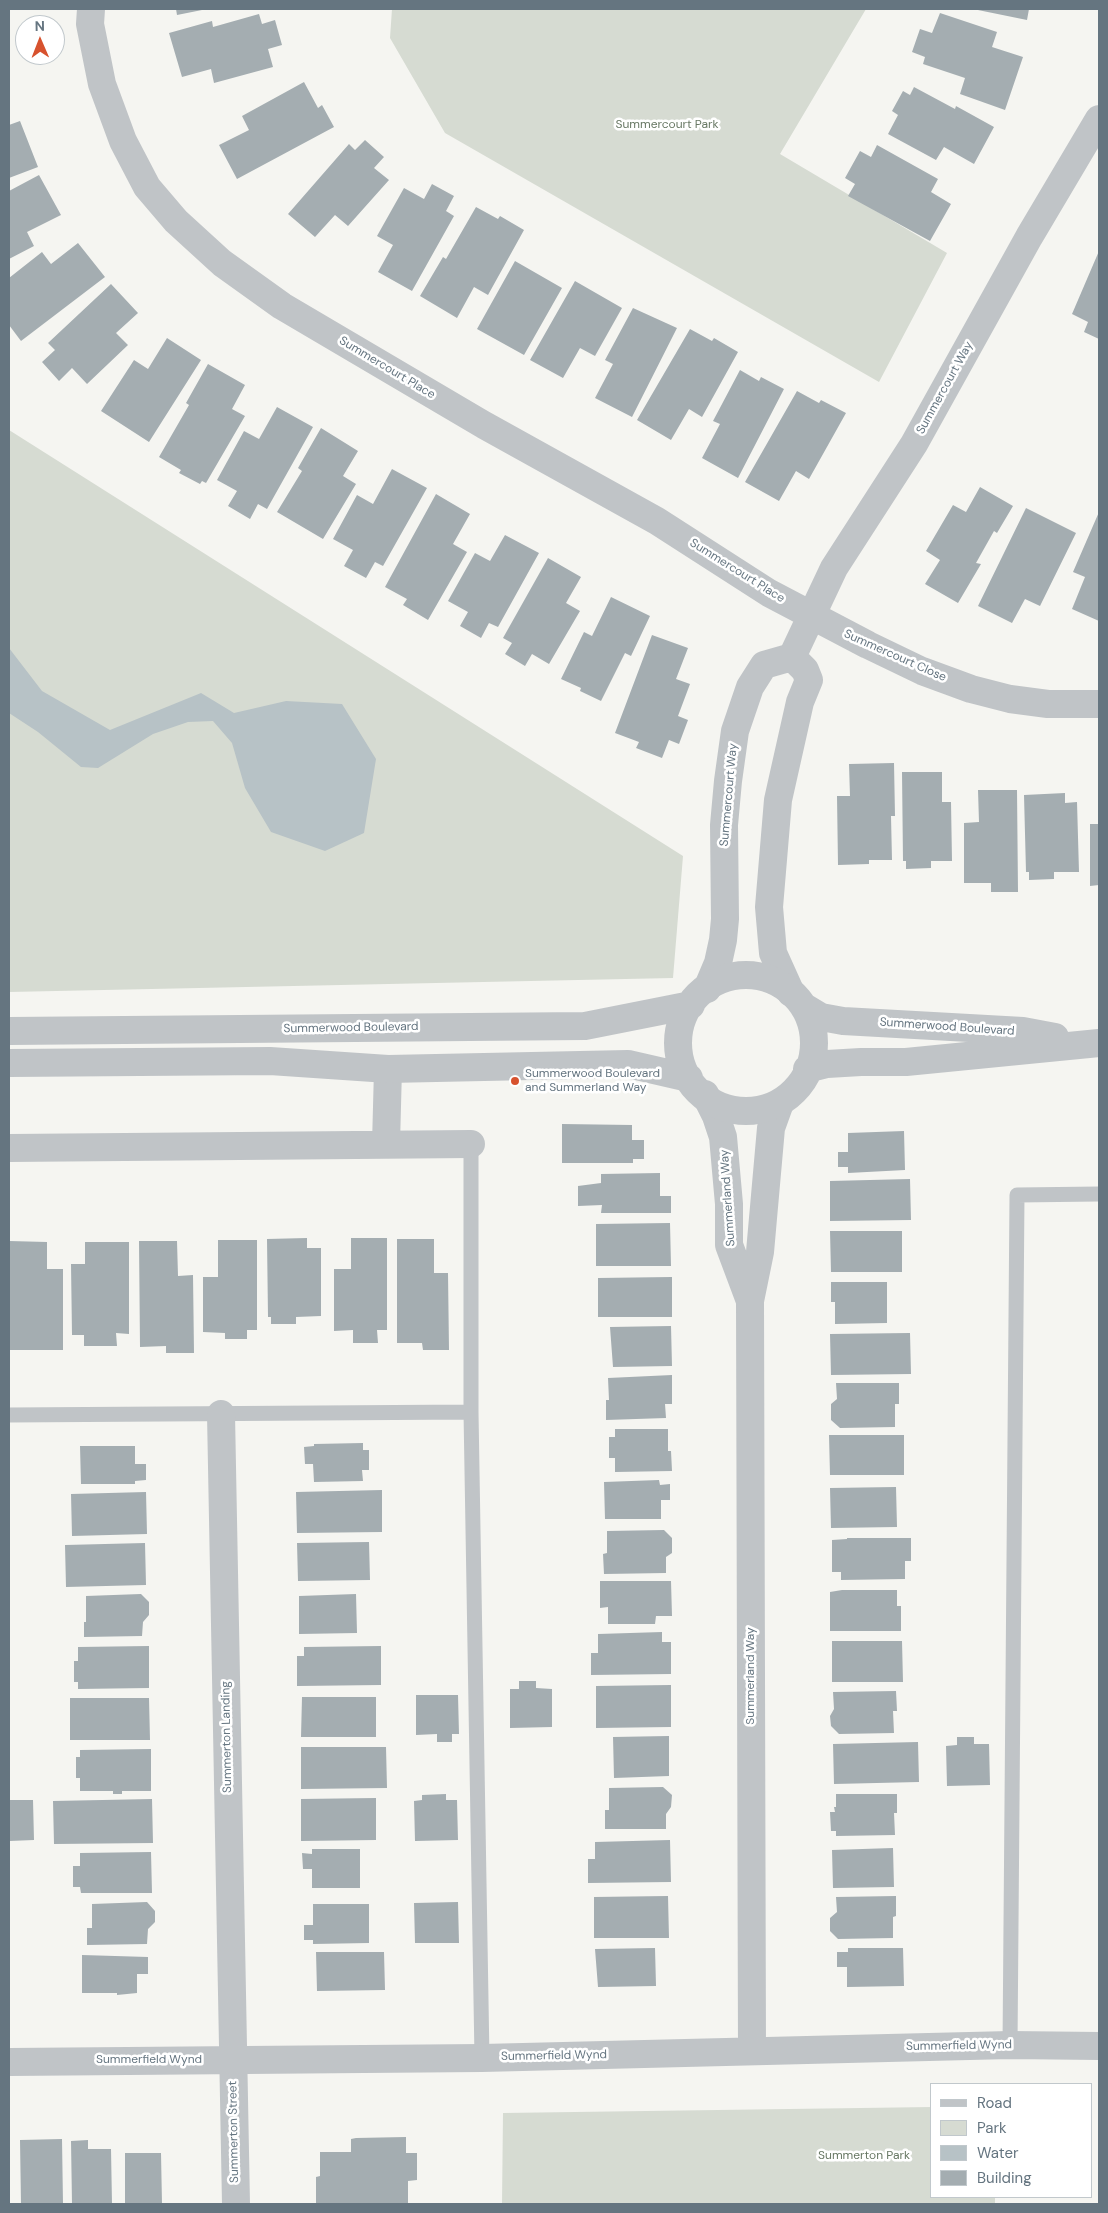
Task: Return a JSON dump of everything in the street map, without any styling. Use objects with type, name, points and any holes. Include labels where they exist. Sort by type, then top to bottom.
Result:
[{"type":"street","name":"Summercourt Place","points":[[91,9],[90,24],[102,84],[127,149],[147,187],[176,221],[222,263],[282,306],[484,425],[657,521],[769,593],[812,616]]},
{"type":"street","name":"Summercourt Way","points":[[699,997],[718,963],[723,940],[725,920],[724,825],[735,731],[750,687],[764,665],[792,657],[834,568],[914,444],[1029,237],[1099,119]]},
{"type":"street","name":"Summercourt Close","points":[[812,616],[922,671],[972,689],[1010,699],[1048,704],[1099,704]]},
{"type":"street","points":[[9,1063],[270,1061],[388,1069],[628,1064],[697,1086],[730,1110],[746,1112],[760,1110],[780,1103],[798,1088],[812,1059],[815,1037],[773,953],[769,907],[778,800],[800,702],[809,680],[805,670],[792,657]]},
{"type":"street","points":[[697,1086],[678,1056],[677,1045],[682,1019],[699,997],[730,977],[754,975],[769,979],[798,1000]]},
{"type":"street","name":"Summerwood Boulevard","points":[[9,1031],[585,1026],[628,1019],[699,997]]},
{"type":"street","name":"Summerwood Boulevard","points":[[798,1000],[821,1017],[843,1021],[1023,1031],[1095,1043]]},
{"type":"street","name":"Summerwood Boulevard","points":[[807,1070],[827,1064],[906,1062],[1095,1043]]},
{"type":"street","points":[[386,1144],[388,1069]]},
{"type":"street","name":"Summerland Way","points":[[697,1086],[716,1116],[723,1137],[728,1188],[728,1245],[750,1302]]},
{"type":"street","name":"Summerland Way","points":[[752,2051],[750,1302],[760,1252],[771,1128],[780,1103]]},
{"type":"street","points":[[9,1148],[471,1144]]},
{"type":"street","name":"Summerton Landing","points":[[220,1414],[233,2060]]},
{"type":"street","name":"Summerfield Wynd","points":[[9,2062],[482,2058],[1010,2045],[1099,2046]]},
{"type":"street","name":"Summerton Street","points":[[233,2060],[236,2204]]},
{"type":"lane","points":[[471,1144],[471,1412],[482,2058]]},
{"type":"lane","points":[[1010,2045],[1017,1195],[1099,1194]]},
{"type":"lane","points":[[9,1415],[471,1412]]},
{"type":"green space","name":"Summercourt Park","points":[[392,9],[866,9],[780,154],[947,253],[879,382],[445,133],[390,38]]},
{"type":"green space","points":[[9,430],[683,856],[673,978],[9,992]]},
{"type":"green space","name":"Summerton Park","points":[[930,2107],[930,2198],[995,2198],[995,2204],[502,2204],[503,2113]]},
{"type":"water","points":[[9,648],[42,691],[110,730],[201,693],[234,713],[286,701],[342,704],[376,759],[364,833],[325,851],[271,832],[245,788],[232,743],[213,721],[188,722],[153,734],[98,768],[81,767],[38,732],[9,713]]},
{"type":"building","points":[[176,9],[202,9],[202,10],[177,15]]},
{"type":"building","points":[[973,9],[1029,9],[1027,20]]},
{"type":"building","points":[[940,13],[997,32],[992,47],[1023,57],[1005,110],[960,94],[965,78],[923,64],[925,57],[912,52],[920,29],[932,33]]},
{"type":"building","points":[[259,14],[262,24],[275,20],[282,45],[268,49],[273,67],[214,83],[211,69],[182,77],[169,33],[212,21],[213,27]]},
{"type":"building","points":[[304,82],[318,108],[322,105],[334,127],[237,179],[219,145],[249,130],[242,116]]},
{"type":"building","points":[[914,87],[955,109],[956,106],[994,127],[974,164],[944,147],[936,160],[888,134],[898,115],[892,111],[903,91],[910,95]]},
{"type":"building","points":[[20,121],[38,167],[9,178],[9,125]]},
{"type":"building","points":[[365,140],[384,157],[374,168],[389,180],[348,226],[335,215],[315,237],[288,214],[349,144],[355,150]]},
{"type":"building","points":[[877,145],[938,179],[931,192],[951,204],[930,241],[848,196],[855,184],[845,178],[860,151],[871,157]]},
{"type":"building","points":[[39,175],[61,215],[27,232],[34,246],[9,259],[9,191]]},
{"type":"building","points":[[432,184],[454,196],[446,211],[454,216],[412,291],[378,272],[393,245],[377,236],[404,188],[424,199]]},
{"type":"building","points":[[476,207],[498,219],[500,216],[524,230],[488,295],[474,287],[457,318],[420,296],[443,257],[446,259]]},
{"type":"building","points":[[78,243],[105,277],[21,341],[9,325],[9,278],[42,252],[51,264]]},
{"type":"building","points":[[1099,251],[1099,339],[1084,332],[1088,322],[1072,314]]},
{"type":"building","points":[[515,261],[562,288],[524,355],[477,329]]},
{"type":"building","points":[[575,281],[622,308],[595,356],[580,348],[563,378],[530,360]]},
{"type":"building","points":[[111,284],[138,313],[116,333],[128,345],[87,384],[72,368],[59,381],[42,362],[55,350],[48,343]]},
{"type":"building","points":[[633,308],[677,328],[632,417],[595,398],[613,364],[605,360]]},
{"type":"building","points":[[690,329],[712,341],[714,338],[738,352],[702,417],[689,409],[671,440],[637,420]]},
{"type":"building","points":[[167,338],[201,360],[149,442],[101,411],[134,360],[148,369]]},
{"type":"building","points":[[208,364],[245,385],[232,409],[245,416],[206,483],[202,481],[200,484],[179,473],[181,470],[159,457],[189,405],[186,403]]},
{"type":"building","points":[[740,370],[759,381],[761,377],[784,389],[738,478],[702,458],[720,424],[713,421]]},
{"type":"building","points":[[797,391],[819,403],[821,400],[846,413],[809,479],[796,471],[779,501],[745,482]]},
{"type":"building","points":[[277,407],[313,427],[267,509],[258,504],[250,519],[228,506],[237,491],[217,480],[244,431],[259,439]]},
{"type":"building","points":[[321,428],[358,451],[343,476],[356,484],[323,539],[277,512],[302,471],[298,468]]},
{"type":"building","points":[[392,469],[427,488],[383,566],[375,562],[366,578],[344,566],[353,550],[333,539],[357,495],[373,504]]},
{"type":"building","points":[[980,487],[1013,506],[997,533],[994,531],[976,563],[981,564],[958,603],[925,584],[940,560],[926,551],[953,505],[966,512]]},
{"type":"building","points":[[436,494],[470,514],[453,544],[467,552],[428,620],[403,605],[407,599],[385,587]]},
{"type":"building","points":[[1026,508],[1076,533],[1040,606],[1025,599],[1012,623],[978,606]]},
{"type":"building","points":[[1099,512],[1099,621],[1072,609],[1085,577],[1073,572]]},
{"type":"building","points":[[505,535],[539,553],[498,627],[489,623],[481,638],[460,626],[468,612],[448,601],[475,553],[490,561]]},
{"type":"building","points":[[548,558],[581,577],[566,603],[580,611],[549,664],[532,654],[525,666],[505,654],[512,643],[503,638]]},
{"type":"building","points":[[611,597],[650,616],[631,656],[625,653],[601,701],[580,691],[581,688],[561,679],[584,632],[592,636]]},
{"type":"building","points":[[652,635],[688,648],[676,679],[690,684],[678,716],[688,720],[679,744],[669,740],[662,758],[636,748],[639,742],[615,733]]},
{"type":"building","points":[[894,763],[895,816],[891,816],[892,860],[869,860],[869,864],[838,865],[837,796],[850,796],[849,764]]},
{"type":"building","points":[[902,772],[942,772],[942,802],[951,802],[952,861],[931,861],[931,868],[906,869],[906,861],[903,861]]},
{"type":"building","points":[[978,790],[1017,790],[1018,892],[991,892],[991,883],[964,883],[964,823],[979,822]]},
{"type":"building","points":[[1065,793],[1065,803],[1077,802],[1079,872],[1054,872],[1054,879],[1029,880],[1029,872],[1026,872],[1024,795]]},
{"type":"building","points":[[1090,824],[1099,824],[1099,885],[1090,886]]},
{"type":"building","points":[[562,1124],[632,1125],[632,1140],[644,1140],[644,1159],[633,1159],[633,1163],[562,1163]]},
{"type":"building","points":[[904,1131],[905,1170],[848,1173],[848,1167],[838,1167],[838,1152],[848,1152],[848,1133]]},
{"type":"building","points":[[660,1173],[660,1196],[671,1196],[671,1213],[601,1213],[602,1205],[578,1206],[578,1186],[601,1183],[601,1174]]},
{"type":"building","points":[[910,1179],[911,1220],[830,1221],[830,1181]]},
{"type":"building","points":[[670,1223],[671,1266],[596,1266],[596,1224]]},
{"type":"building","points":[[830,1231],[902,1231],[902,1272],[831,1272]]},
{"type":"building","points":[[307,1238],[307,1248],[321,1248],[321,1316],[296,1317],[296,1324],[271,1324],[271,1317],[268,1317],[267,1239]]},
{"type":"building","points":[[351,1238],[387,1238],[387,1330],[377,1330],[378,1343],[353,1343],[353,1330],[334,1331],[334,1269],[351,1269]]},
{"type":"building","points":[[397,1239],[434,1239],[434,1273],[448,1273],[449,1350],[423,1350],[422,1343],[397,1343]]},
{"type":"building","points":[[218,1240],[257,1240],[257,1330],[247,1330],[247,1339],[225,1339],[225,1333],[203,1332],[203,1277],[218,1277]]},
{"type":"building","points":[[9,1241],[47,1242],[47,1269],[63,1269],[63,1350],[9,1350]]},
{"type":"building","points":[[139,1241],[177,1241],[178,1276],[193,1275],[194,1353],[166,1353],[166,1346],[140,1347]]},
{"type":"building","points":[[85,1242],[129,1242],[129,1334],[116,1333],[117,1346],[84,1346],[84,1335],[72,1335],[71,1264],[85,1264]]},
{"type":"building","points":[[672,1277],[672,1317],[598,1317],[598,1278]]},
{"type":"building","points":[[831,1282],[887,1282],[887,1323],[835,1324],[835,1302],[831,1302]]},
{"type":"building","points":[[671,1326],[672,1366],[613,1367],[610,1327]]},
{"type":"building","points":[[910,1333],[911,1374],[831,1375],[830,1334]]},
{"type":"building","points":[[672,1375],[672,1404],[665,1404],[666,1418],[606,1420],[606,1400],[609,1400],[608,1378]]},
{"type":"building","points":[[836,1383],[899,1383],[899,1404],[895,1404],[895,1427],[840,1428],[831,1420],[831,1404],[837,1399]]},
{"type":"building","points":[[615,1429],[668,1429],[668,1451],[671,1451],[672,1471],[615,1472],[615,1458],[609,1458],[609,1437],[615,1437]]},
{"type":"building","points":[[829,1435],[904,1435],[904,1475],[830,1475]]},
{"type":"building","points":[[363,1443],[363,1450],[369,1450],[369,1470],[362,1470],[363,1481],[314,1482],[313,1464],[305,1464],[304,1447],[314,1446],[314,1444]]},
{"type":"building","points":[[80,1446],[135,1446],[135,1464],[146,1464],[146,1480],[135,1481],[135,1484],[81,1484]]},
{"type":"building","points":[[659,1480],[660,1485],[670,1484],[670,1500],[661,1500],[661,1519],[605,1519],[604,1482]]},
{"type":"building","points":[[896,1487],[897,1527],[831,1528],[830,1488]]},
{"type":"building","points":[[382,1490],[382,1532],[297,1533],[296,1492]]},
{"type":"building","points":[[146,1492],[147,1534],[72,1536],[71,1494]]},
{"type":"building","points":[[664,1530],[672,1538],[672,1553],[666,1557],[666,1573],[604,1574],[603,1554],[607,1553],[607,1531]]},
{"type":"building","points":[[847,1538],[911,1538],[911,1561],[905,1561],[905,1579],[841,1580],[841,1572],[832,1572],[832,1540]]},
{"type":"building","points":[[369,1542],[370,1580],[298,1581],[297,1543]]},
{"type":"building","points":[[145,1543],[146,1585],[66,1587],[65,1545]]},
{"type":"building","points":[[600,1581],[671,1581],[672,1616],[656,1616],[655,1624],[608,1624],[608,1607],[600,1608]]},
{"type":"building","points":[[842,1590],[897,1590],[897,1606],[901,1606],[901,1631],[830,1631],[830,1592]]},
{"type":"building","points":[[141,1594],[149,1602],[149,1615],[143,1622],[142,1636],[84,1637],[86,1596]]},
{"type":"building","points":[[356,1594],[357,1633],[299,1634],[299,1596]]},
{"type":"building","points":[[662,1632],[662,1642],[671,1642],[671,1674],[591,1675],[591,1653],[598,1653],[598,1634]]},
{"type":"building","points":[[832,1641],[902,1641],[903,1682],[832,1682]]},
{"type":"building","points":[[149,1646],[149,1688],[78,1689],[78,1682],[74,1682],[74,1661],[78,1661],[78,1647]]},
{"type":"building","points":[[381,1646],[381,1685],[297,1686],[297,1656],[304,1656],[304,1647]]},
{"type":"building","points":[[519,1681],[536,1681],[536,1688],[552,1689],[552,1727],[510,1728],[510,1689],[519,1689]]},
{"type":"building","points":[[671,1685],[671,1727],[596,1728],[596,1686]]},
{"type":"building","points":[[896,1691],[897,1711],[893,1711],[894,1733],[839,1734],[831,1726],[830,1716],[834,1709],[833,1692]]},
{"type":"building","points":[[416,1695],[458,1695],[459,1734],[452,1734],[452,1742],[437,1742],[437,1734],[416,1735]]},
{"type":"building","points":[[302,1697],[376,1697],[376,1737],[301,1737]]},
{"type":"building","points":[[70,1698],[149,1698],[150,1740],[70,1740]]},
{"type":"building","points":[[669,1736],[669,1776],[614,1778],[613,1737]]},
{"type":"building","points":[[957,1737],[974,1737],[974,1744],[989,1744],[990,1785],[947,1786],[946,1746],[957,1745]]},
{"type":"building","points":[[918,1742],[919,1782],[834,1784],[833,1744]]},
{"type":"building","points":[[301,1747],[386,1747],[387,1788],[301,1789]]},
{"type":"building","points":[[151,1749],[151,1791],[122,1791],[122,1794],[113,1794],[113,1791],[80,1791],[80,1778],[76,1778],[76,1757],[80,1757],[80,1750]]},
{"type":"building","points":[[663,1787],[672,1795],[671,1807],[666,1814],[666,1829],[605,1829],[605,1810],[609,1810],[609,1788]]},
{"type":"building","points":[[446,1794],[446,1800],[457,1800],[458,1840],[415,1841],[414,1801],[422,1800],[422,1795]]},
{"type":"building","points":[[836,1794],[897,1794],[897,1813],[894,1813],[895,1835],[836,1836],[836,1831],[831,1831],[830,1812],[835,1812]]},
{"type":"building","points":[[376,1798],[376,1840],[301,1841],[301,1799]]},
{"type":"building","points":[[152,1799],[153,1843],[54,1844],[53,1801]]},
{"type":"building","points":[[9,1800],[33,1800],[34,1840],[9,1841]]},
{"type":"building","points":[[670,1840],[671,1882],[588,1883],[588,1859],[595,1859],[595,1842]]},
{"type":"building","points":[[893,1848],[894,1887],[833,1888],[832,1850]]},
{"type":"building","points":[[312,1849],[360,1849],[360,1888],[312,1888],[312,1869],[303,1869],[302,1853],[312,1854]]},
{"type":"building","points":[[151,1852],[152,1893],[81,1893],[80,1887],[73,1887],[73,1866],[80,1866],[80,1853]]},
{"type":"building","points":[[668,1896],[669,1938],[594,1938],[594,1897]]},
{"type":"building","points":[[896,1896],[893,1938],[838,1939],[830,1931],[830,1918],[837,1912],[836,1897]]},
{"type":"building","points":[[147,1902],[155,1911],[155,1922],[148,1929],[147,1944],[87,1945],[87,1928],[92,1928],[92,1904]]},
{"type":"building","points":[[458,1902],[459,1943],[415,1943],[414,1903]]},
{"type":"building","points":[[313,1904],[369,1904],[369,1943],[313,1944],[313,1940],[304,1940],[304,1925],[313,1925]]},
{"type":"building","points":[[655,1948],[656,1986],[598,1987],[595,1949]]},
{"type":"building","points":[[848,1948],[903,1948],[904,1986],[847,1987],[847,1967],[837,1967],[837,1952],[848,1952]]},
{"type":"building","points":[[316,1952],[384,1952],[385,1990],[317,1991]]},
{"type":"building","points":[[82,1955],[148,1957],[148,1974],[137,1974],[137,1993],[117,1995],[117,1993],[82,1993]]},
{"type":"building","points":[[406,2137],[406,2153],[417,2153],[417,2180],[408,2181],[408,2204],[316,2204],[316,2177],[320,2176],[320,2152],[351,2152],[351,2139],[356,2138]]},
{"type":"building","points":[[62,2139],[63,2204],[21,2204],[20,2140]]},
{"type":"building","points":[[88,2140],[88,2149],[111,2149],[112,2204],[72,2204],[71,2141]]},
{"type":"building","points":[[125,2153],[161,2153],[162,2204],[125,2204]]},
{"type":"place","name":"Summerwood Boulevard and Summerland Way","points":[[515,1081]]}]
